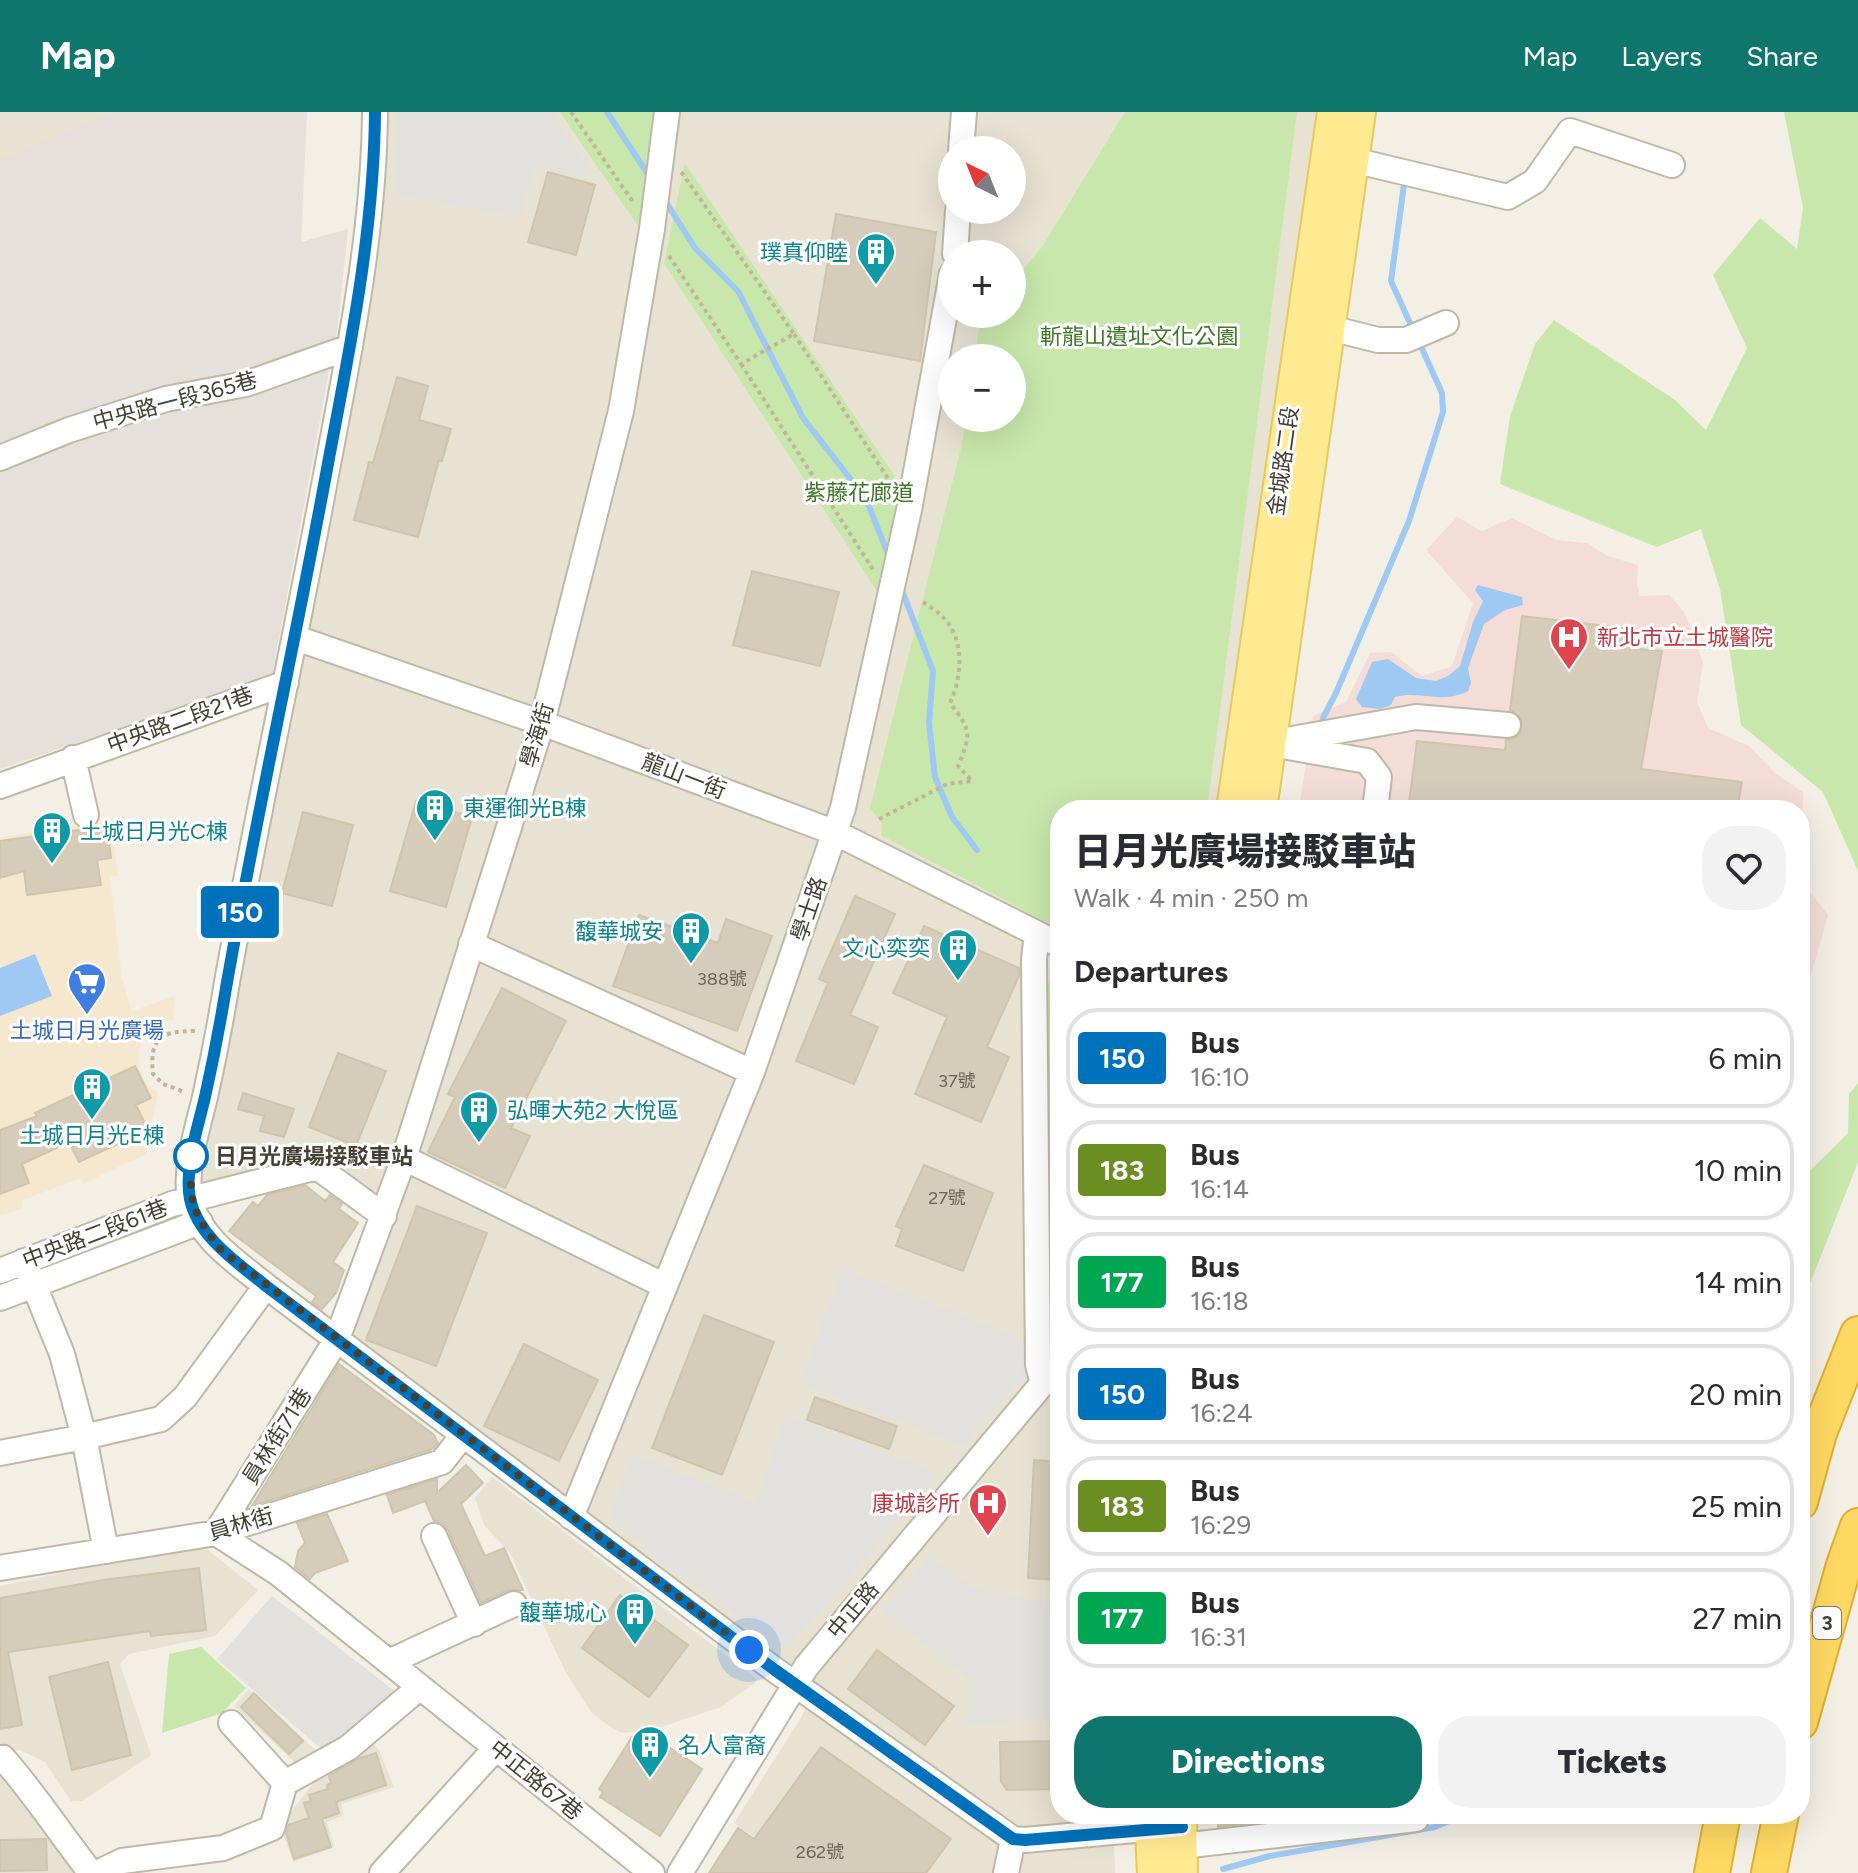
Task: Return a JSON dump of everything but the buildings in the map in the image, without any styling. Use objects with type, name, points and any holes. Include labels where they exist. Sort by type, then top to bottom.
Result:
[{"type":"highway","points":[[1810,1466],[1819,1433],[1858,1334]]},
{"type":"highway","name":"3","points":[[1810,1686],[1858,1526]]},
{"type":"highway","points":[[1712,1873],[1721,1824]]},
{"type":"highway","points":[[1769,1873],[1779,1824]]},
{"type":"main road","name":"金城路二段","points":[[1262,800],[1330,328],[1341,157],[1333,112]]},
{"type":"main road","name":"金城路二段","points":[[1234,800],[1341,157],[1360,112]]},
{"type":"main road","points":[[1151,1824],[1153,1873]]},
{"type":"street","points":[[375,112],[375,176],[350,347],[296,638],[252,845],[218,1039],[191,1159],[195,1210],[221,1250],[266,1286],[795,1684],[1013,1839],[1025,1840],[1131,1824]]},
{"type":"street","name":"學海街","points":[[337,1339],[404,1158],[542,723],[621,411],[652,229],[667,112]]},
{"type":"street","points":[[962,136],[964,112]]},
{"type":"street","points":[[1341,157],[1508,197],[1535,181],[1570,131],[1672,165]]},
{"type":"street","points":[[1330,328],[1378,340],[1406,340],[1446,323]]},
{"type":"street","name":"學士路","points":[[571,1517],[752,1072],[836,833],[909,510],[942,328]]},
{"type":"street","name":"中央路一段365巷","points":[[0,458],[138,407],[246,384],[350,347]]},
{"type":"street","name":"龍山一街","points":[[296,638],[542,723],[836,833],[1050,940]]},
{"type":"street","name":"中央路二段21巷","points":[[0,786],[286,683]]},
{"type":"street","points":[[1270,743],[1416,717],[1508,725]]},
{"type":"street","points":[[1270,743],[1367,761],[1379,777],[1376,800]]},
{"type":"street","points":[[73,758],[86,815]]},
{"type":"street","points":[[1037,934],[1034,959],[1038,1365],[1050,1377]]},
{"type":"street","points":[[471,944],[752,1072]]},
{"type":"street","points":[[404,1158],[663,1285]]},
{"type":"street","points":[[0,1298],[195,1210],[317,1167],[384,1216]]},
{"type":"street","name":"中央路二段61巷","points":[[0,1271],[172,1204],[195,1210]]},
{"type":"street","points":[[24,1261],[62,1354],[84,1437],[106,1551]]},
{"type":"street","points":[[0,1453],[161,1419],[185,1397],[266,1286]]},
{"type":"street","name":"員林街71巷","points":[[216,1533],[337,1339]]},
{"type":"street","name":"中正路","points":[[680,1873],[806,1667],[1050,1379]]},
{"type":"street","name":"員林街","points":[[0,1568],[216,1533],[442,1462],[463,1435]]},
{"type":"street","name":"中正路67巷","points":[[216,1533],[278,1573],[652,1873]]},
{"type":"street","points":[[434,1536],[474,1624]]},
{"type":"street","points":[[389,1662],[514,1604]]},
{"type":"street","points":[[97,1873],[122,1861],[223,1848],[272,1828],[285,1783],[348,1748],[420,1687]]},
{"type":"street","points":[[231,1723],[285,1783]]},
{"type":"street","points":[[382,1873],[496,1748]]},
{"type":"street","points":[[0,1759],[3,1758],[27,1785],[52,1824],[91,1873]]},
{"type":"street","points":[[1156,1824],[1181,1840],[1360,1824]]},
{"type":"street","points":[[1006,1873],[1013,1839]]},
{"type":"path","points":[[571,112],[741,364],[890,596]]},
{"type":"path","points":[[664,147],[794,334],[909,510]]},
{"type":"path","points":[[741,364],[794,334]]},
{"type":"path","points":[[879,819],[947,784],[972,781],[958,766],[970,738],[966,723],[950,703],[961,667],[954,638],[945,618],[923,602]]},
{"type":"path","points":[[182,1091],[163,1084],[153,1074],[151,1054],[158,1039],[172,1031],[195,1031]]},
{"type":"shaded area","points":[[0,112],[117,112],[0,163]]},
{"type":"shaded area","points":[[115,112],[307,112],[301,242],[348,229],[338,324],[272,676],[0,769],[0,160]]},
{"type":"shaded area","points":[[385,112],[1325,112],[1224,800],[1050,800],[1050,1824],[1126,1824],[1114,1845],[1115,1873],[807,1873],[734,1823],[801,1718],[814,1684],[352,1346],[349,1333],[387,1226],[318,1172],[205,1209],[200,1191],[200,1158]]},
{"type":"shaded area","points":[[397,112],[551,112],[596,179],[534,167],[520,217],[394,194],[399,129]]},
{"type":"shaded area","name":"新北市立土城醫院","points":[[1457,517],[1482,531],[1512,518],[1556,540],[1587,543],[1608,556],[1638,565],[1640,596],[1669,595],[1684,612],[1703,663],[1697,702],[1708,728],[1749,746],[1775,773],[1804,793],[1803,800],[1300,800],[1313,716],[1346,702],[1370,653],[1391,652],[1422,676],[1452,666],[1473,603],[1426,550]]},
{"type":"shaded area","name":"土城日月光廣場","points":[[110,822],[118,875],[110,877],[122,979],[132,1011],[175,996],[173,1020],[159,1022],[146,1034],[138,1052],[145,1082],[158,1093],[146,1154],[83,1184],[80,1178],[21,1201],[23,1208],[0,1216],[0,838]]},
{"type":"shaded area","points":[[1810,893],[1828,915],[1810,978]]},
{"type":"shaded area","points":[[844,1269],[1024,1340],[1025,1374],[962,1446],[800,1383]]},
{"type":"shaded area","points":[[787,1415],[938,1474],[789,1646],[778,1647],[715,1598],[665,1566],[610,1517],[633,1455],[755,1502]]},
{"type":"shaded area","name":"馥華城心","points":[[492,1477],[757,1679],[755,1683],[721,1707],[655,1729],[622,1733],[591,1712],[565,1671],[510,1553],[484,1525],[475,1498]]},
{"type":"shaded area","points":[[188,1547],[208,1550],[258,1590],[215,1636],[129,1654],[120,1664],[151,1755],[82,1801],[71,1801],[45,1762],[20,1750],[0,1752],[0,1586]]},
{"type":"shaded area","points":[[931,1557],[973,1588],[1050,1603],[1050,1719],[969,1725],[970,1680],[883,1611]]},
{"type":"shaded area","points":[[272,1596],[400,1695],[325,1752],[217,1659]]},
{"type":"shaded area","points":[[249,1689],[332,1765],[370,1740],[379,1750],[394,1787],[341,1804],[344,1815],[327,1822],[334,1847],[293,1862],[280,1826],[315,1781],[234,1706]]},
{"type":"shaded area","points":[[0,1773],[89,1873],[0,1873]]},
{"type":"green space","points":[[560,112],[651,112],[657,120],[638,226]]},
{"type":"green space","name":"斬龍山遺址文化公園","points":[[1125,112],[1297,112],[1208,800],[1050,800],[1050,924],[881,835],[882,823],[870,808],[964,432],[1026,432],[1026,344],[977,344],[979,328],[1026,328],[1026,266],[1042,247]]},
{"type":"green space","points":[[1784,112],[1858,112],[1858,871],[1823,792],[1741,725],[1720,589],[1701,529],[1657,547],[1500,484],[1510,416],[1535,344],[1554,320],[1675,400],[1706,430],[1747,348],[1713,275],[1760,218],[1797,249],[1803,208]]},
{"type":"green space","name":"紫藤花廊道","points":[[685,163],[906,493],[882,599],[664,263]]},
{"type":"green space","points":[[1050,980],[1050,1195],[1047,983]]},
{"type":"green space","points":[[1858,1083],[1858,1162],[1810,1284],[1810,1171],[1848,1133],[1849,1094]]},
{"type":"green space","points":[[201,1647],[246,1688],[222,1713],[162,1733],[169,1654]]},
{"type":"water","points":[[1478,585],[1522,597],[1523,605],[1505,610],[1484,624],[1468,668],[1471,683],[1468,691],[1448,697],[1404,695],[1395,697],[1391,705],[1380,709],[1362,707],[1356,699],[1372,662],[1388,659],[1416,678],[1436,681],[1460,666],[1473,622],[1483,601],[1475,590]]},
{"type":"water","points":[[35,954],[52,996],[0,1016],[0,968]]},
{"type":"waterway","points":[[607,112],[651,179]]},
{"type":"waterway","points":[[1405,177],[1391,281],[1414,332]]},
{"type":"waterway","points":[[664,199],[695,248],[738,291],[803,418],[866,499],[890,559]]},
{"type":"waterway","points":[[1323,718],[1409,521],[1443,412],[1442,393],[1419,342]]},
{"type":"waterway","points":[[901,588],[933,671],[929,723],[935,777],[952,817],[977,850]]},
{"type":"waterway","points":[[1223,1869],[1270,1856],[1442,1824]]},
{"type":"bus line","name":"150","points":[[375,112],[375,176],[350,347],[296,638],[252,845],[218,1039],[191,1159],[190,1199],[200,1222],[221,1250],[266,1286],[775,1670],[1013,1839],[1182,1827]]},
{"type":"place","name":"璞真仰睦","points":[[876,286]]},
{"type":"place","name":"新北市立土城醫院","points":[[1569,671]]},
{"type":"place","name":"東運御光B棟","points":[[435,842]]},
{"type":"place","name":"土城日月光C棟","points":[[52,865]]},
{"type":"place","name":"馥華城安","points":[[691,965]]},
{"type":"place","name":"文心奕奕","points":[[958,982]]},
{"type":"place","name":"土城日月光廣場","points":[[87,1016]]},
{"type":"place","name":"土城日月光E棟","points":[[92,1121]]},
{"type":"place","name":"弘暉大苑2 大悅區","points":[[479,1144]]},
{"type":"place","name":"日月光廣場接駁車站","points":[[191,1156]]},
{"type":"place","name":"康城診所","points":[[988,1537]]},
{"type":"place","name":"馥華城心","points":[[635,1646]]},
{"type":"place","name":"名人富裔","points":[[650,1779]]},
{"type":"route","points":[[191,1156],[190,1199],[200,1222],[221,1250],[749,1650]]}]
